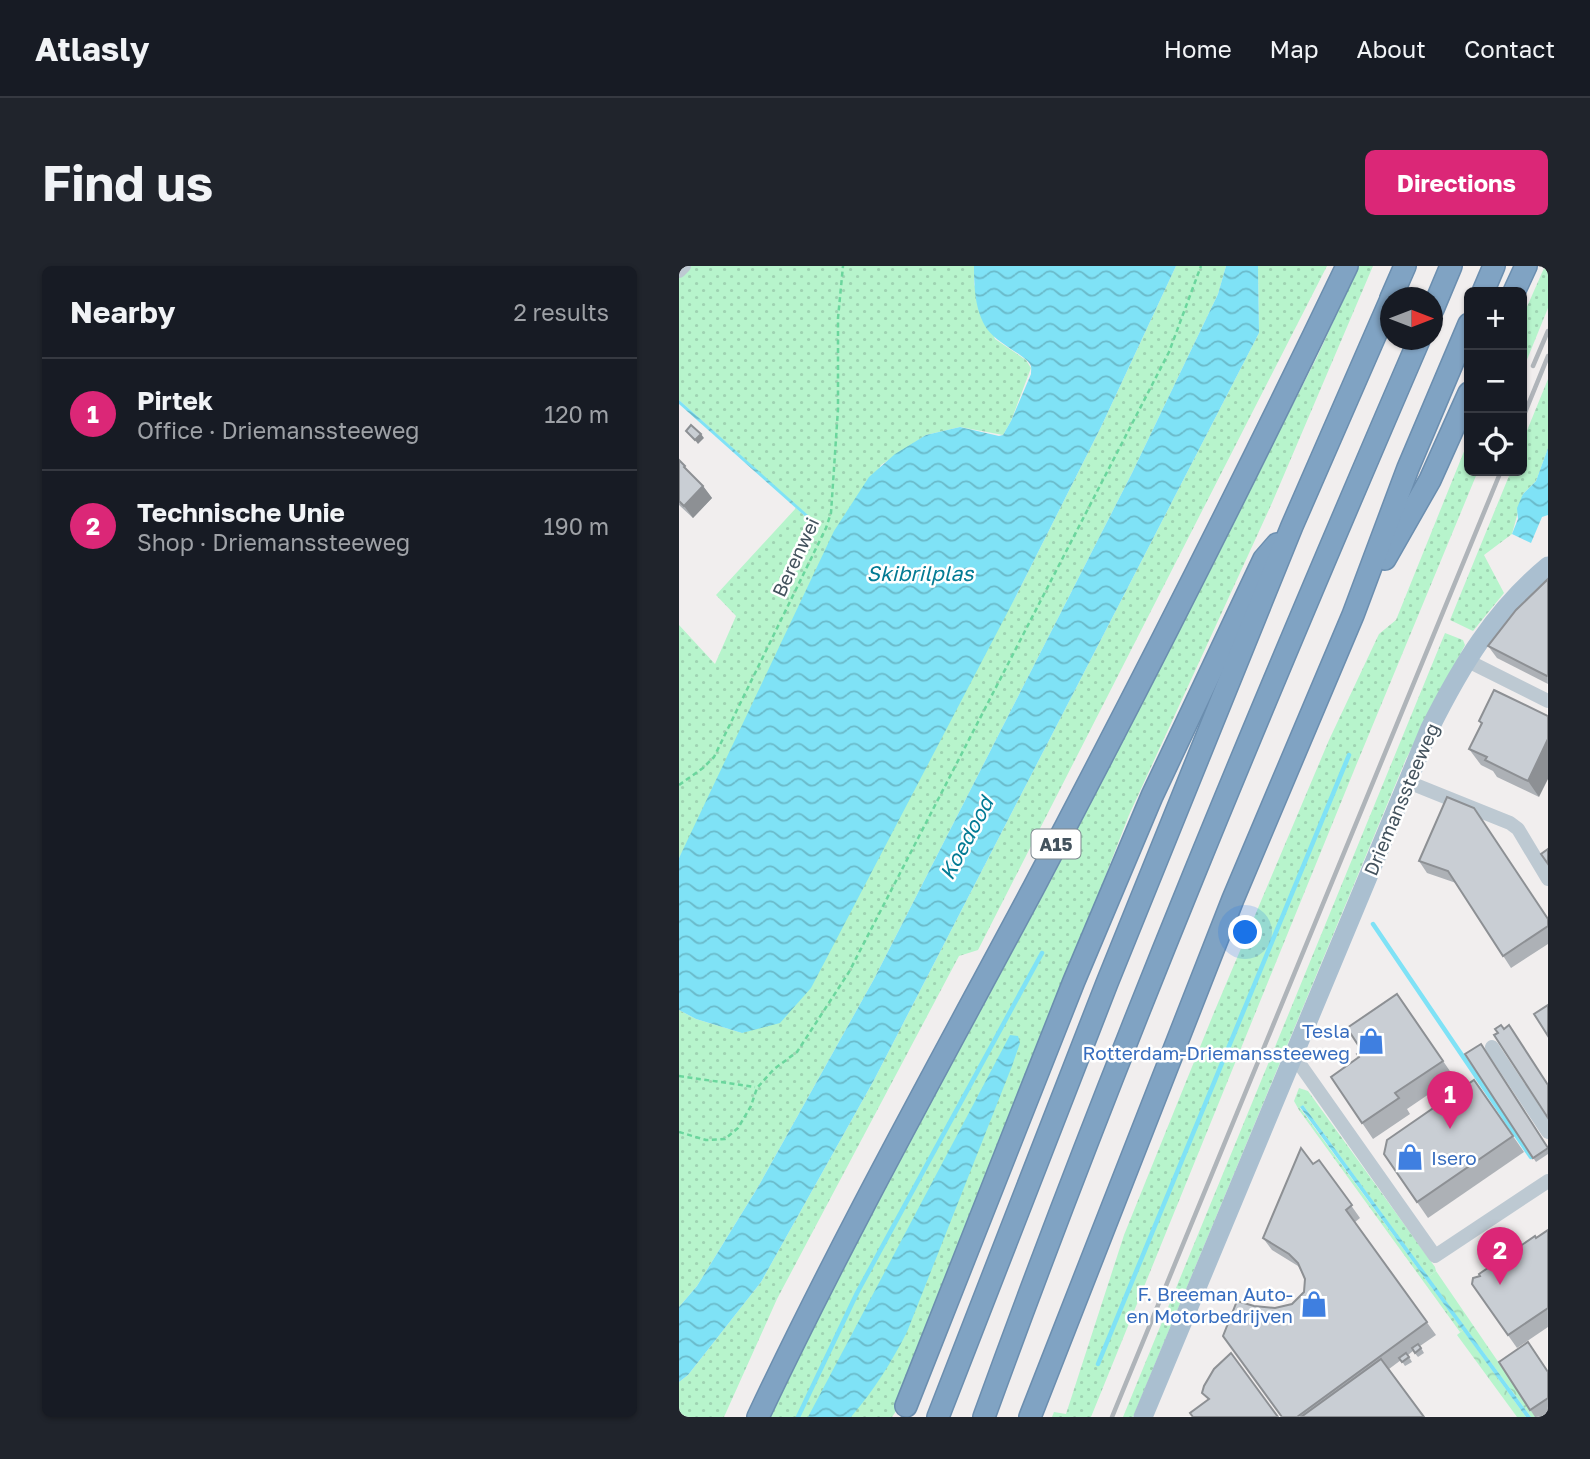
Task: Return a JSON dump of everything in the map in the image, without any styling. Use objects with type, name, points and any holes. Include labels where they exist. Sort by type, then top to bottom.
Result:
[{"type":"highway","name":"A15","points":[[758,1417],[831,1265],[1058,841],[1199,566],[1347,266]]},
{"type":"highway","points":[[1396,287],[1405,266]]},
{"type":"highway","points":[[1442,287],[1451,266]]},
{"type":"highway","points":[[1485,287],[1494,266]]},
{"type":"highway","points":[[1516,287],[1526,266]]},
{"type":"highway","points":[[938,1417],[1102,996],[1292,526],[1380,323]]},
{"type":"highway","points":[[1030,1417],[1233,899],[1353,615],[1408,468],[1464,336]]},
{"type":"highway","points":[[983,1417],[1055,1219],[1313,586],[1415,350]]},
{"type":"highway","points":[[1353,615],[1430,480],[1464,404]]},
{"type":"highway","points":[[903,1413],[1074,981],[1152,796],[1263,559],[1292,526]]},
{"type":"main road","name":"Driemanssteeweg","points":[[1143,1417],[1430,728],[1466,660],[1505,608],[1548,566]]},
{"type":"street","points":[[679,271],[684,266]]},
{"type":"street","points":[[1466,660],[1548,701]]},
{"type":"street","points":[[1408,782],[1510,823],[1518,829],[1548,878]]},
{"type":"street","points":[[1492,1047],[1548,1132]]},
{"type":"street","points":[[1294,1056],[1375,1159],[1435,1256],[1548,1181]]},
{"type":"path","name":"Berenwei","points":[[679,785],[714,757],[831,513],[838,408],[838,318],[843,266]]},
{"type":"path","points":[[679,1132],[706,1140],[725,1139],[738,1128],[751,1106],[757,1088],[774,1069],[797,1052],[849,972],[1169,352],[1201,266]]},
{"type":"path","points":[[679,1076],[757,1088]]},
{"type":"green space","points":[[689,266],[974,266],[974,284],[995,339],[1026,360],[1031,368],[1003,435],[960,427],[926,435],[881,465],[679,858],[679,625],[715,664],[736,616],[716,595],[796,508],[819,526],[679,400],[679,275]]},
{"type":"green space","points":[[1176,266],[1226,266],[1218,294],[1132,473],[874,979],[758,1187],[697,1286],[679,1307],[679,1010],[696,1019],[742,1033],[1015,598],[1101,427]]},
{"type":"green space","points":[[1258,266],[1327,266],[978,950],[959,956],[777,1299],[724,1417],[679,1417],[679,1382],[688,1375],[761,1282],[874,1080],[1259,333]]},
{"type":"green space","points":[[1359,266],[1373,266],[1272,503],[1129,815],[901,1404],[892,1417],[769,1417],[833,1284],[1052,878],[1317,357]]},
{"type":"green space","points":[[1545,266],[1548,266],[1548,308],[1527,360],[1527,350],[1527,307]]},
{"type":"green space","points":[[1548,379],[1548,448],[1536,481],[1523,494],[1512,534],[1484,555],[1504,593],[1473,631],[1450,620],[1509,476],[1527,476],[1527,431]]},
{"type":"green space","points":[[1464,451],[1464,476],[1476,476],[1091,1417],[1052,1417],[1054,1412],[1066,1414],[1124,1235],[1329,740],[1379,634],[1396,620]]},
{"type":"green space","points":[[1445,633],[1463,640],[1465,645],[1406,759],[1133,1417],[1123,1417]]},
{"type":"green space","points":[[1299,1088],[1308,1091],[1435,1267],[1436,1271],[1428,1277],[1303,1105],[1300,1108],[1463,1330],[1460,1332],[1299,1110],[1294,1101]]},
{"type":"green space","points":[[1436,1271],[1536,1417],[1531,1417],[1428,1277]]},
{"type":"green space","points":[[1463,1330],[1526,1417],[1517,1417],[1457,1335]]},
{"type":"water","name":"Skibrilplas","points":[[974,266],[1176,266],[1101,427],[1015,598],[811,988],[780,1023],[742,1033],[696,1019],[679,1010],[679,858],[834,531],[869,477],[895,454],[926,435],[960,427],[1003,435],[1031,374],[1027,361],[998,340],[983,322],[976,299]]},
{"type":"water","name":"Koedood","points":[[1226,266],[1258,266],[1259,333],[874,1080],[761,1282],[688,1375],[679,1382],[679,1307],[697,1286],[758,1187],[874,979],[1132,473],[1218,294]]},
{"type":"water","points":[[679,400],[818,524],[819,526],[679,404]]},
{"type":"water","points":[[1548,448],[1548,515],[1542,517],[1531,543],[1512,534],[1518,519],[1517,508],[1523,494],[1536,481]]},
{"type":"water","points":[[1010,1035],[1018,1036],[1020,1043],[1012,1066],[907,1332],[895,1355],[851,1417],[808,1417]]},
{"type":"water","points":[[1303,1105],[1531,1417],[1526,1417],[1300,1107]]},
{"type":"building","points":[[691,425],[701,434],[695,440],[686,431]]},
{"type":"building","points":[[679,460],[703,486],[684,506],[679,501]]},
{"type":"building","points":[[1548,579],[1547,676],[1488,646],[1516,610]]},
{"type":"building","points":[[1494,690],[1548,716],[1548,739],[1528,781],[1469,749]]},
{"type":"building","points":[[1447,797],[1474,808],[1548,919],[1548,926],[1503,956],[1448,871],[1419,861]]},
{"type":"building","points":[[1548,849],[1548,864],[1541,854]]},
{"type":"building","points":[[1397,994],[1443,1061],[1395,1093],[1399,1098],[1362,1123],[1331,1077],[1359,1057],[1357,1054],[1362,1051],[1347,1028]]},
{"type":"building","points":[[1548,1005],[1548,1036],[1534,1014]]},
{"type":"building","points":[[1501,1025],[1504,1029],[1509,1025],[1548,1085],[1548,1118],[1494,1035],[1498,1033],[1495,1029]]},
{"type":"building","points":[[1481,1044],[1548,1148],[1533,1158],[1465,1054]]},
{"type":"building","points":[[1474,1080],[1513,1136],[1417,1202],[1384,1154],[1387,1140]]},
{"type":"building","points":[[1301,1148],[1313,1164],[1319,1160],[1352,1205],[1346,1210],[1427,1322],[1297,1417],[1282,1417],[1223,1336],[1237,1301],[1275,1308],[1292,1304],[1304,1292],[1305,1279],[1298,1263],[1263,1238]]},
{"type":"building","points":[[1548,1230],[1548,1308],[1508,1335],[1472,1284],[1473,1278]]},
{"type":"building","points":[[1528,1342],[1548,1372],[1548,1398],[1530,1410],[1499,1362]]},
{"type":"building","points":[[1418,1344],[1421,1348],[1415,1353],[1412,1348]]},
{"type":"building","points":[[1231,1353],[1278,1417],[1193,1417],[1190,1413],[1209,1399],[1202,1393],[1204,1386],[1214,1369]]},
{"type":"building","points":[[1406,1353],[1409,1357],[1402,1362],[1399,1358]]},
{"type":"building","points":[[1381,1359],[1424,1417],[1301,1417]]},
{"type":"waterway","points":[[1098,1364],[1349,755]]},
{"type":"waterway","points":[[1373,924],[1531,1157]]},
{"type":"waterway","points":[[798,1417],[857,1293],[1042,953]]},
{"type":"railway","points":[[1533,366],[1548,331]]},
{"type":"railway","points":[[1525,413],[1548,356]]},
{"type":"railway","points":[[1112,1417],[1499,476]]},
{"type":"place","name":"Tesla Rotterdam-Driemanssteeweg","points":[[1371,1041]]},
{"type":"place","name":"Pirtek","points":[[1450,1129]]},
{"type":"place","name":"Isero","points":[[1410,1157]]},
{"type":"place","name":"Technische Unie","points":[[1500,1285]]},
{"type":"place","name":"F. Breeman Auto- en Motorbedrijven","points":[[1314,1304]]}]
